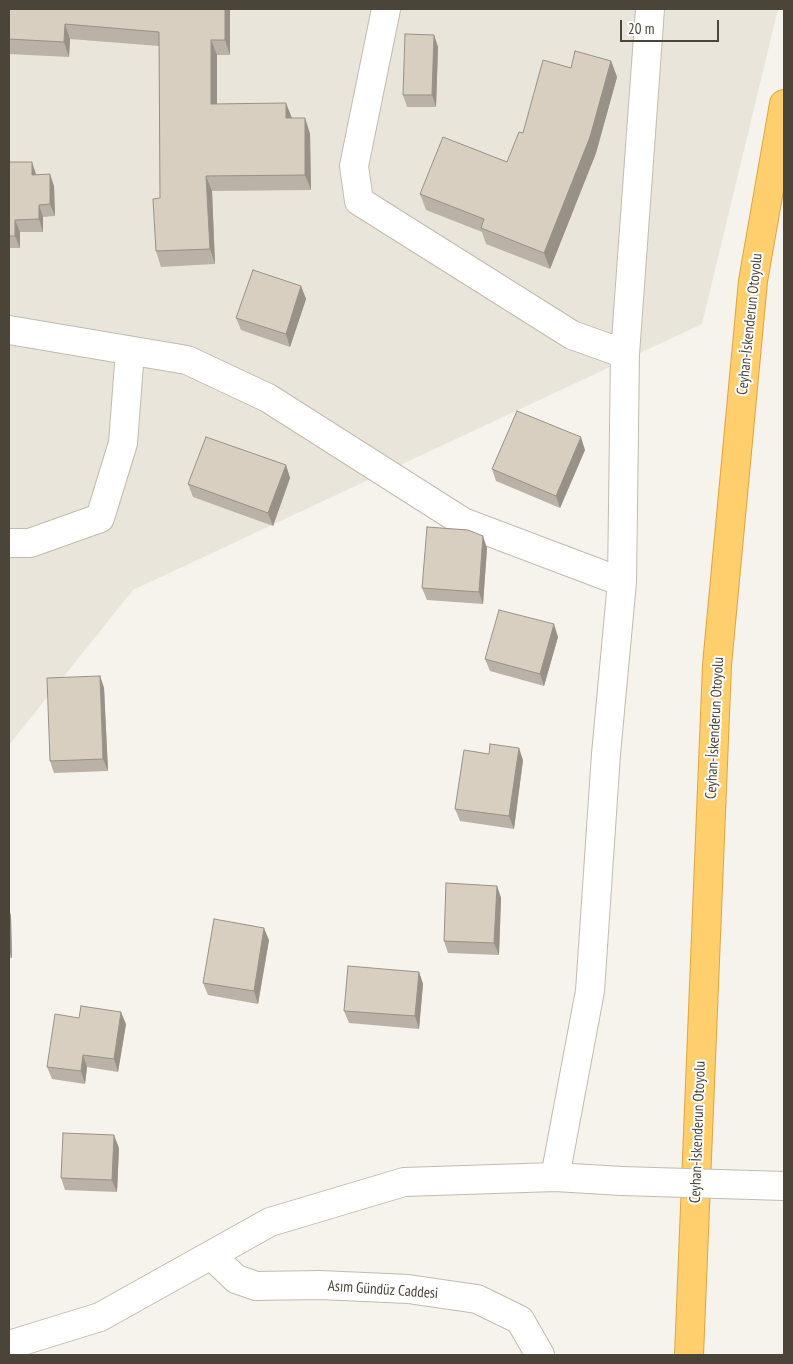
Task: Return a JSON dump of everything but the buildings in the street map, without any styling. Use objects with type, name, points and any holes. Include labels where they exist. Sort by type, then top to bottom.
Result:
[{"type":"highway","name":"Ceyhan-İskenderun Otoyolu","points":[[690,1355],[717,664],[753,281],[784,104]]},
{"type":"street","points":[[386,9],[354,166],[359,201],[572,335],[625,354]]},
{"type":"street","points":[[555,1177],[590,990],[606,754],[622,582],[625,354],[650,9]]},
{"type":"street","points":[[9,330],[187,360],[259,394],[463,522],[622,582]]},
{"type":"street","points":[[9,543],[30,544],[100,518],[123,443],[130,350]]},
{"type":"street","points":[[9,1345],[100,1317],[270,1222],[404,1182],[555,1177],[784,1186]]},
{"type":"street","name":"Asım Gündüz Caddesi","points":[[211,1255],[236,1280],[256,1286],[320,1285],[408,1289],[477,1299],[520,1320],[540,1355]]},
{"type":"shaded area","points":[[9,9],[778,9],[702,324],[133,590],[9,745]]}]
